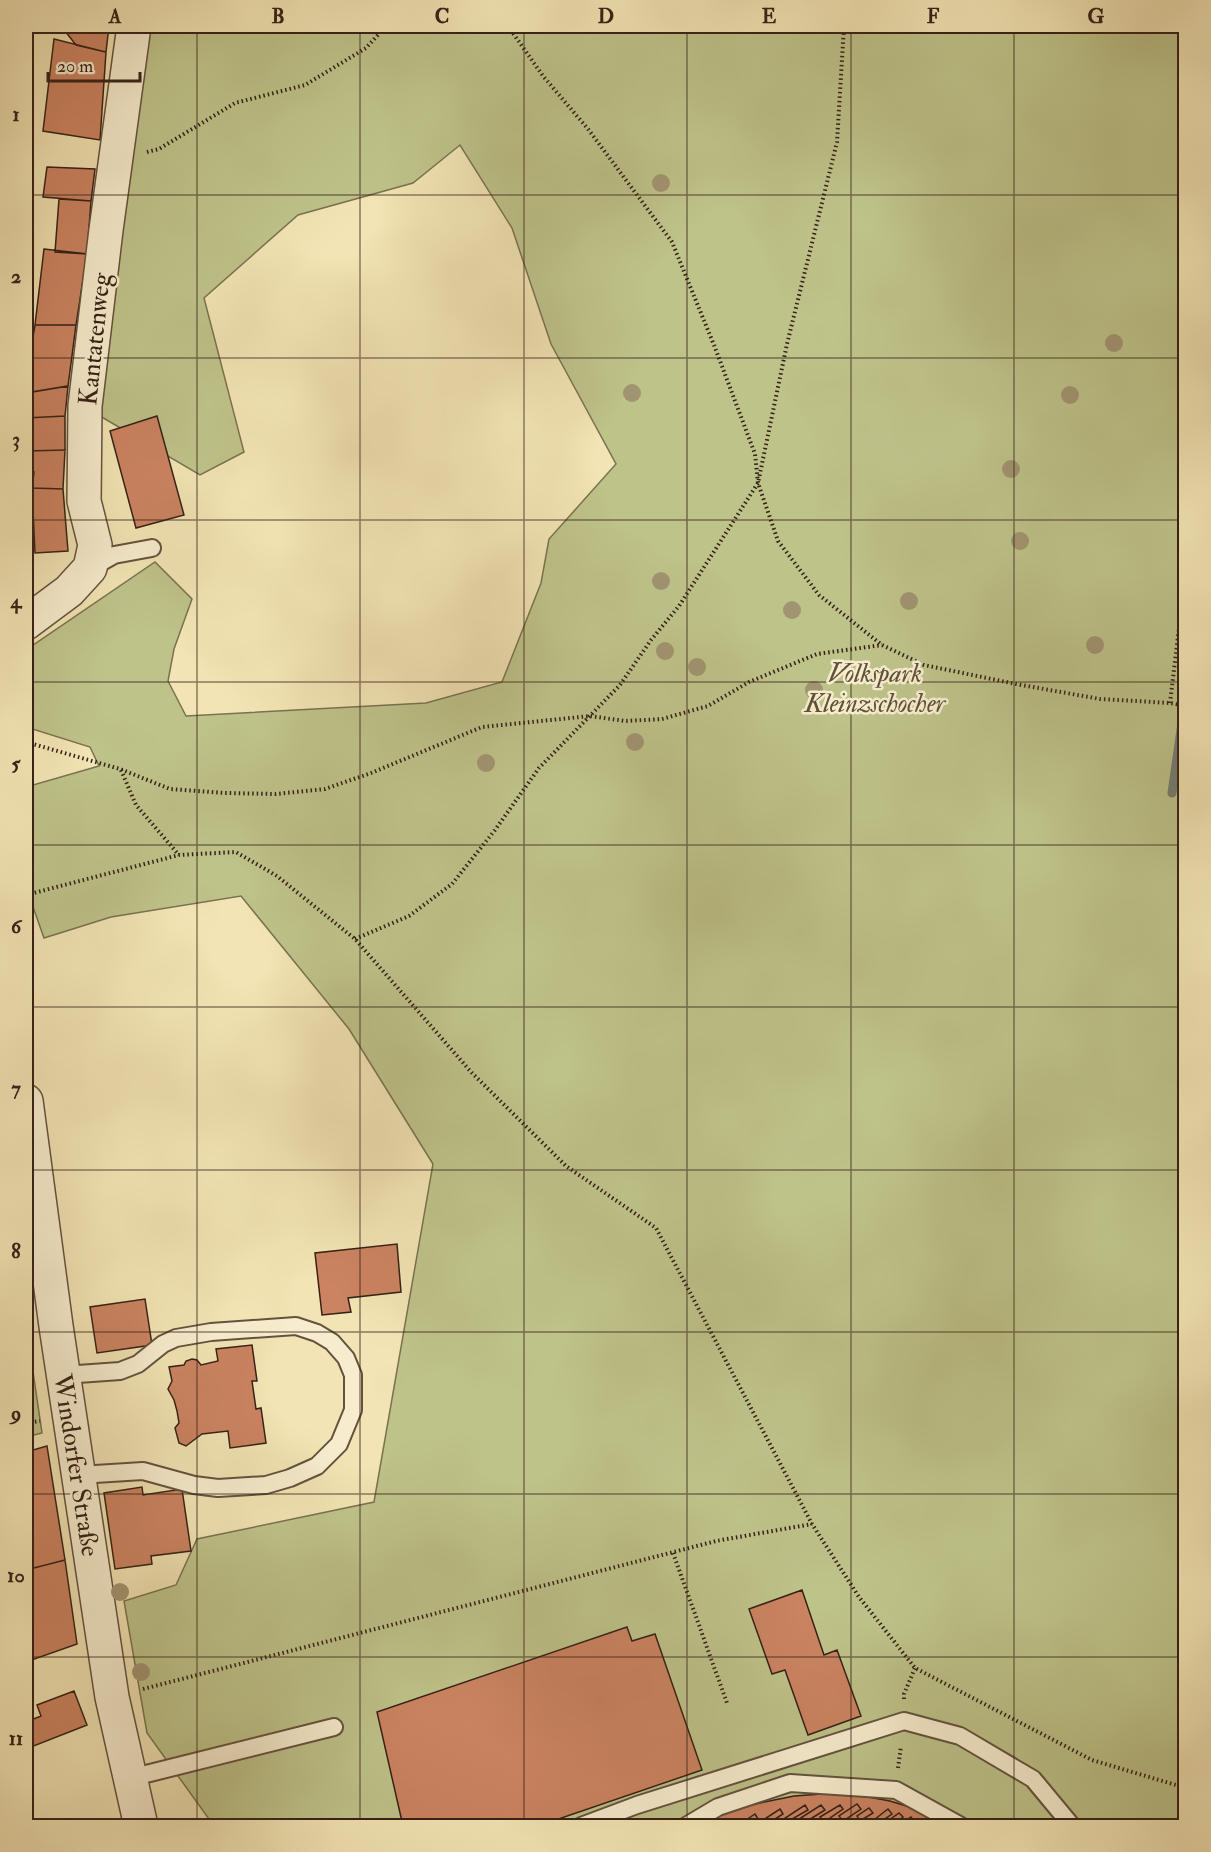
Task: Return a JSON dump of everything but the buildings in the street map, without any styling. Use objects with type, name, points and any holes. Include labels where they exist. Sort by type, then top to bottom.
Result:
[{"type":"street","name":"Kantatenweg","points":[[90,568],[95,545],[84,501],[85,406],[134,26]]},
{"type":"street","points":[[26,623],[69,591],[90,568]]},
{"type":"street","name":"Windorfer Straße","points":[[26,1101],[112,1697],[141,1827]]},
{"type":"lane","points":[[90,568],[114,555],[152,548]]},
{"type":"lane","points":[[64,1375],[120,1371],[138,1364],[162,1344],[176,1338],[211,1332],[296,1326],[317,1333],[332,1342],[346,1358],[353,1375],[353,1410],[339,1444],[317,1466],[290,1478],[266,1485],[218,1488],[194,1485],[143,1471],[79,1475]]},
{"type":"lane","points":[[581,1827],[637,1805],[904,1721],[960,1736],[1033,1779],[1072,1827]]},
{"type":"lane","points":[[130,1778],[334,1727]]},
{"type":"lane","points":[[686,1827],[718,1807],[790,1783],[896,1790],[960,1827]]},
{"type":"path","points":[[117,156],[133,156],[159,149],[235,103],[305,86],[366,48],[386,26]]},
{"type":"path","points":[[508,26],[543,76],[588,129],[672,242],[755,454],[758,483],[778,541],[819,595],[882,645],[924,665],[1100,699],[1185,706]]},
{"type":"path","points":[[356,939],[409,916],[452,884],[495,830],[539,768],[620,685],[651,640],[679,606],[758,483],[787,344],[837,142],[844,26]]},
{"type":"path","points":[[1170,703],[1185,570]]},
{"type":"path","points":[[26,742],[120,769],[170,789],[276,794],[325,789],[371,773],[482,727],[590,716],[625,721],[662,719],[708,706],[749,682],[817,654],[882,645]]},
{"type":"path","points":[[120,769],[136,805],[179,855]]},
{"type":"path","points":[[26,895],[179,855],[236,852],[277,876],[356,939],[472,1073],[566,1166],[656,1228],[812,1524],[859,1598],[915,1668],[1092,1760],[1185,1788]]},
{"type":"path","points":[[112,1697],[716,1541],[812,1524]]},
{"type":"path","points":[[673,1552],[727,1702]]},
{"type":"path","points":[[896,1790],[904,1721],[904,1694],[915,1668]]},
{"type":"green space","name":"Volkspark Kleinzschocher","points":[[147,26],[1185,26],[1185,1826],[214,1826],[147,1733],[124,1601],[176,1585],[197,1539],[374,1502],[433,1164],[349,1029],[241,896],[111,917],[44,938],[32,904],[26,851],[26,787],[99,766],[90,747],[26,727],[26,650],[155,562],[192,599],[174,649],[168,681],[186,716],[426,703],[502,682],[541,583],[549,539],[616,464],[551,344],[512,228],[460,145],[413,183],[298,215],[204,298],[244,452],[200,475],[100,416],[104,294]]},
{"type":"green space","points":[[26,1324],[42,1433],[26,1437]]},
{"type":"waterway","points":[[1184,695],[1186,688]]},
{"type":"waterway","points":[[1172,793],[1182,723]]}]
